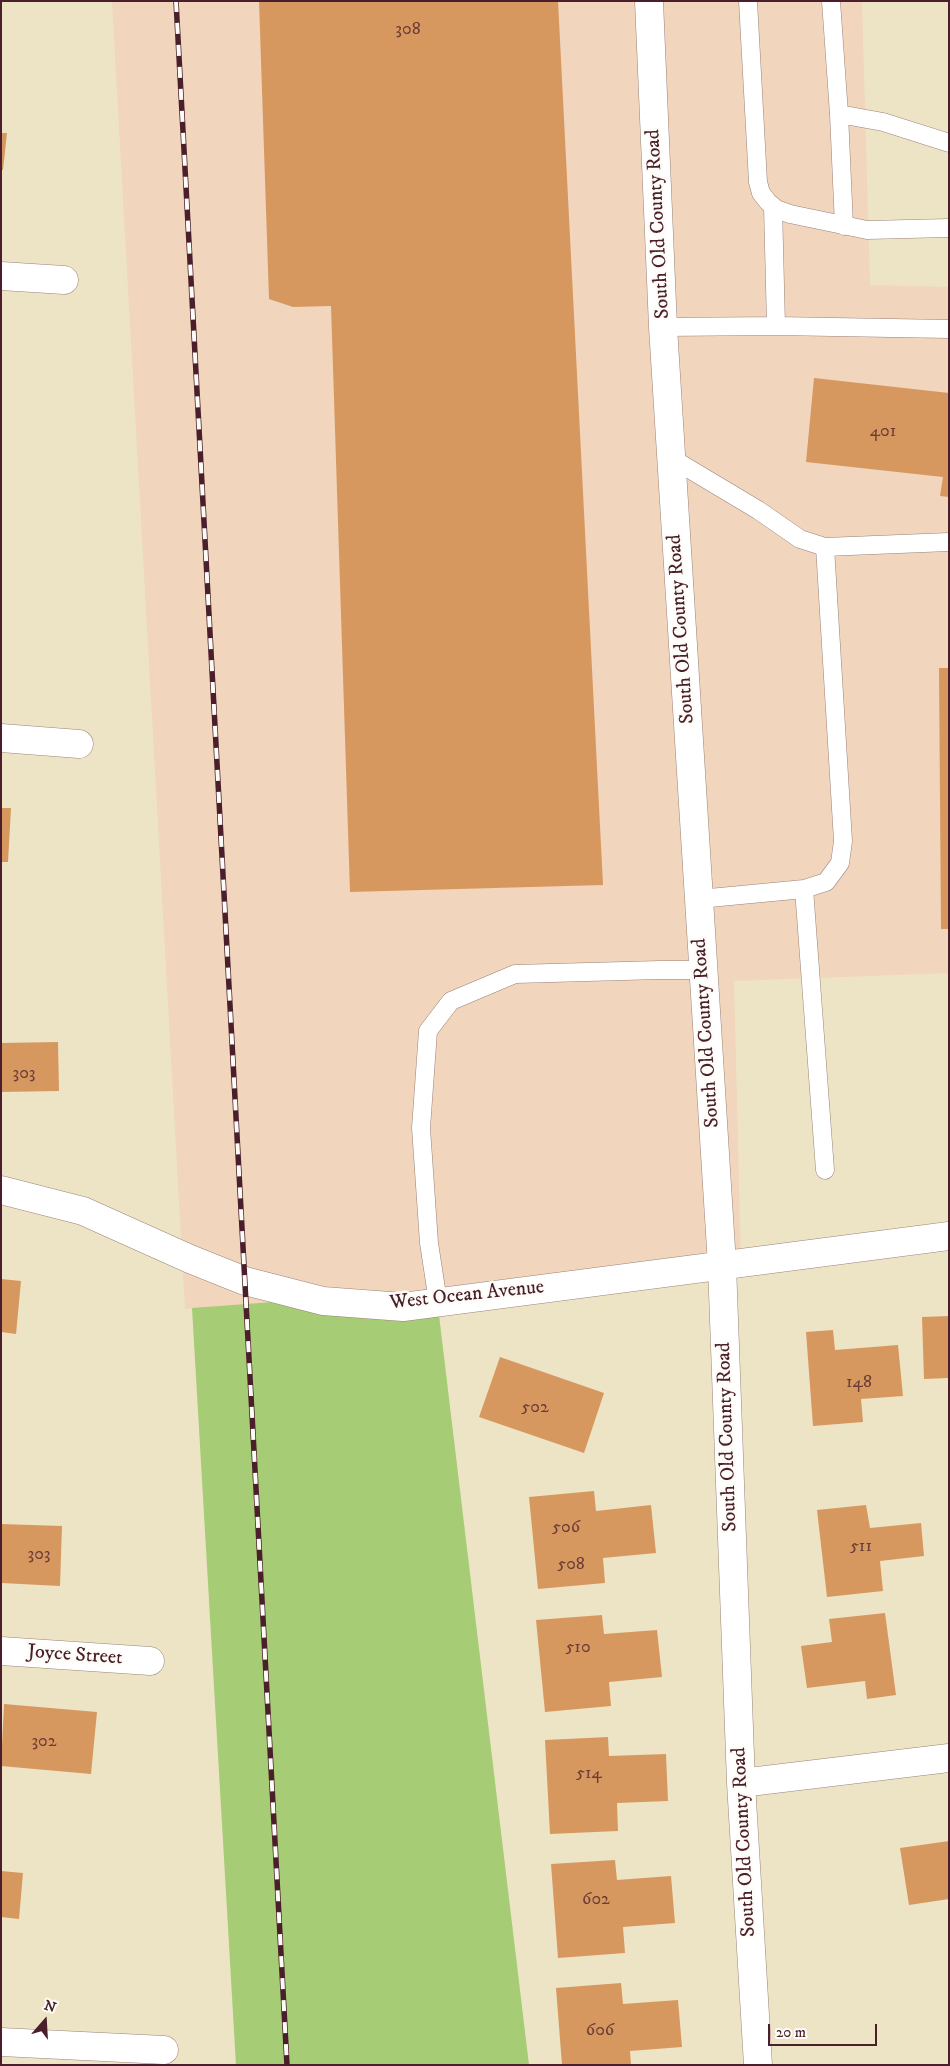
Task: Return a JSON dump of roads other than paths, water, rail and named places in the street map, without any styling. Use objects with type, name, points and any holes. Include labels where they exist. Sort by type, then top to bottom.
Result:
[{"type":"street","name":"South Old County Road","points":[[649,1],[663,327],[722,1265],[741,1782],[758,2065]]},
{"type":"street","points":[[1,276],[64,280]]},
{"type":"street","points":[[1,738],[79,744]]},
{"type":"street","name":"West Ocean Avenue","points":[[1,1190],[83,1211],[190,1259],[245,1281],[323,1301],[403,1306],[949,1236]]},
{"type":"street","name":"Joyce Street","points":[[1,1651],[150,1661]]},
{"type":"street","points":[[741,1782],[949,1758]]},
{"type":"street","points":[[1,2042],[164,2050]]},
{"type":"lane","points":[[748,1],[760,193],[773,206],[790,214],[844,226],[867,230],[909,231],[949,228]]},
{"type":"lane","points":[[831,1],[840,114],[844,226]]},
{"type":"lane","points":[[840,114],[883,122],[949,143]]},
{"type":"lane","points":[[773,206],[776,326]]},
{"type":"lane","points":[[663,327],[776,326],[949,329]]},
{"type":"lane","points":[[671,458],[758,510],[800,539],[825,546],[949,542]]},
{"type":"lane","points":[[699,899],[804,888],[826,882],[840,863],[843,841],[825,546]]},
{"type":"lane","points":[[804,888],[825,1170]]},
{"type":"lane","points":[[438,1302],[429,1244],[421,1128],[428,1031],[451,1001],[515,974],[704,970]]},
{"type":"railway","points":[[176,1],[287,2065]]}]
